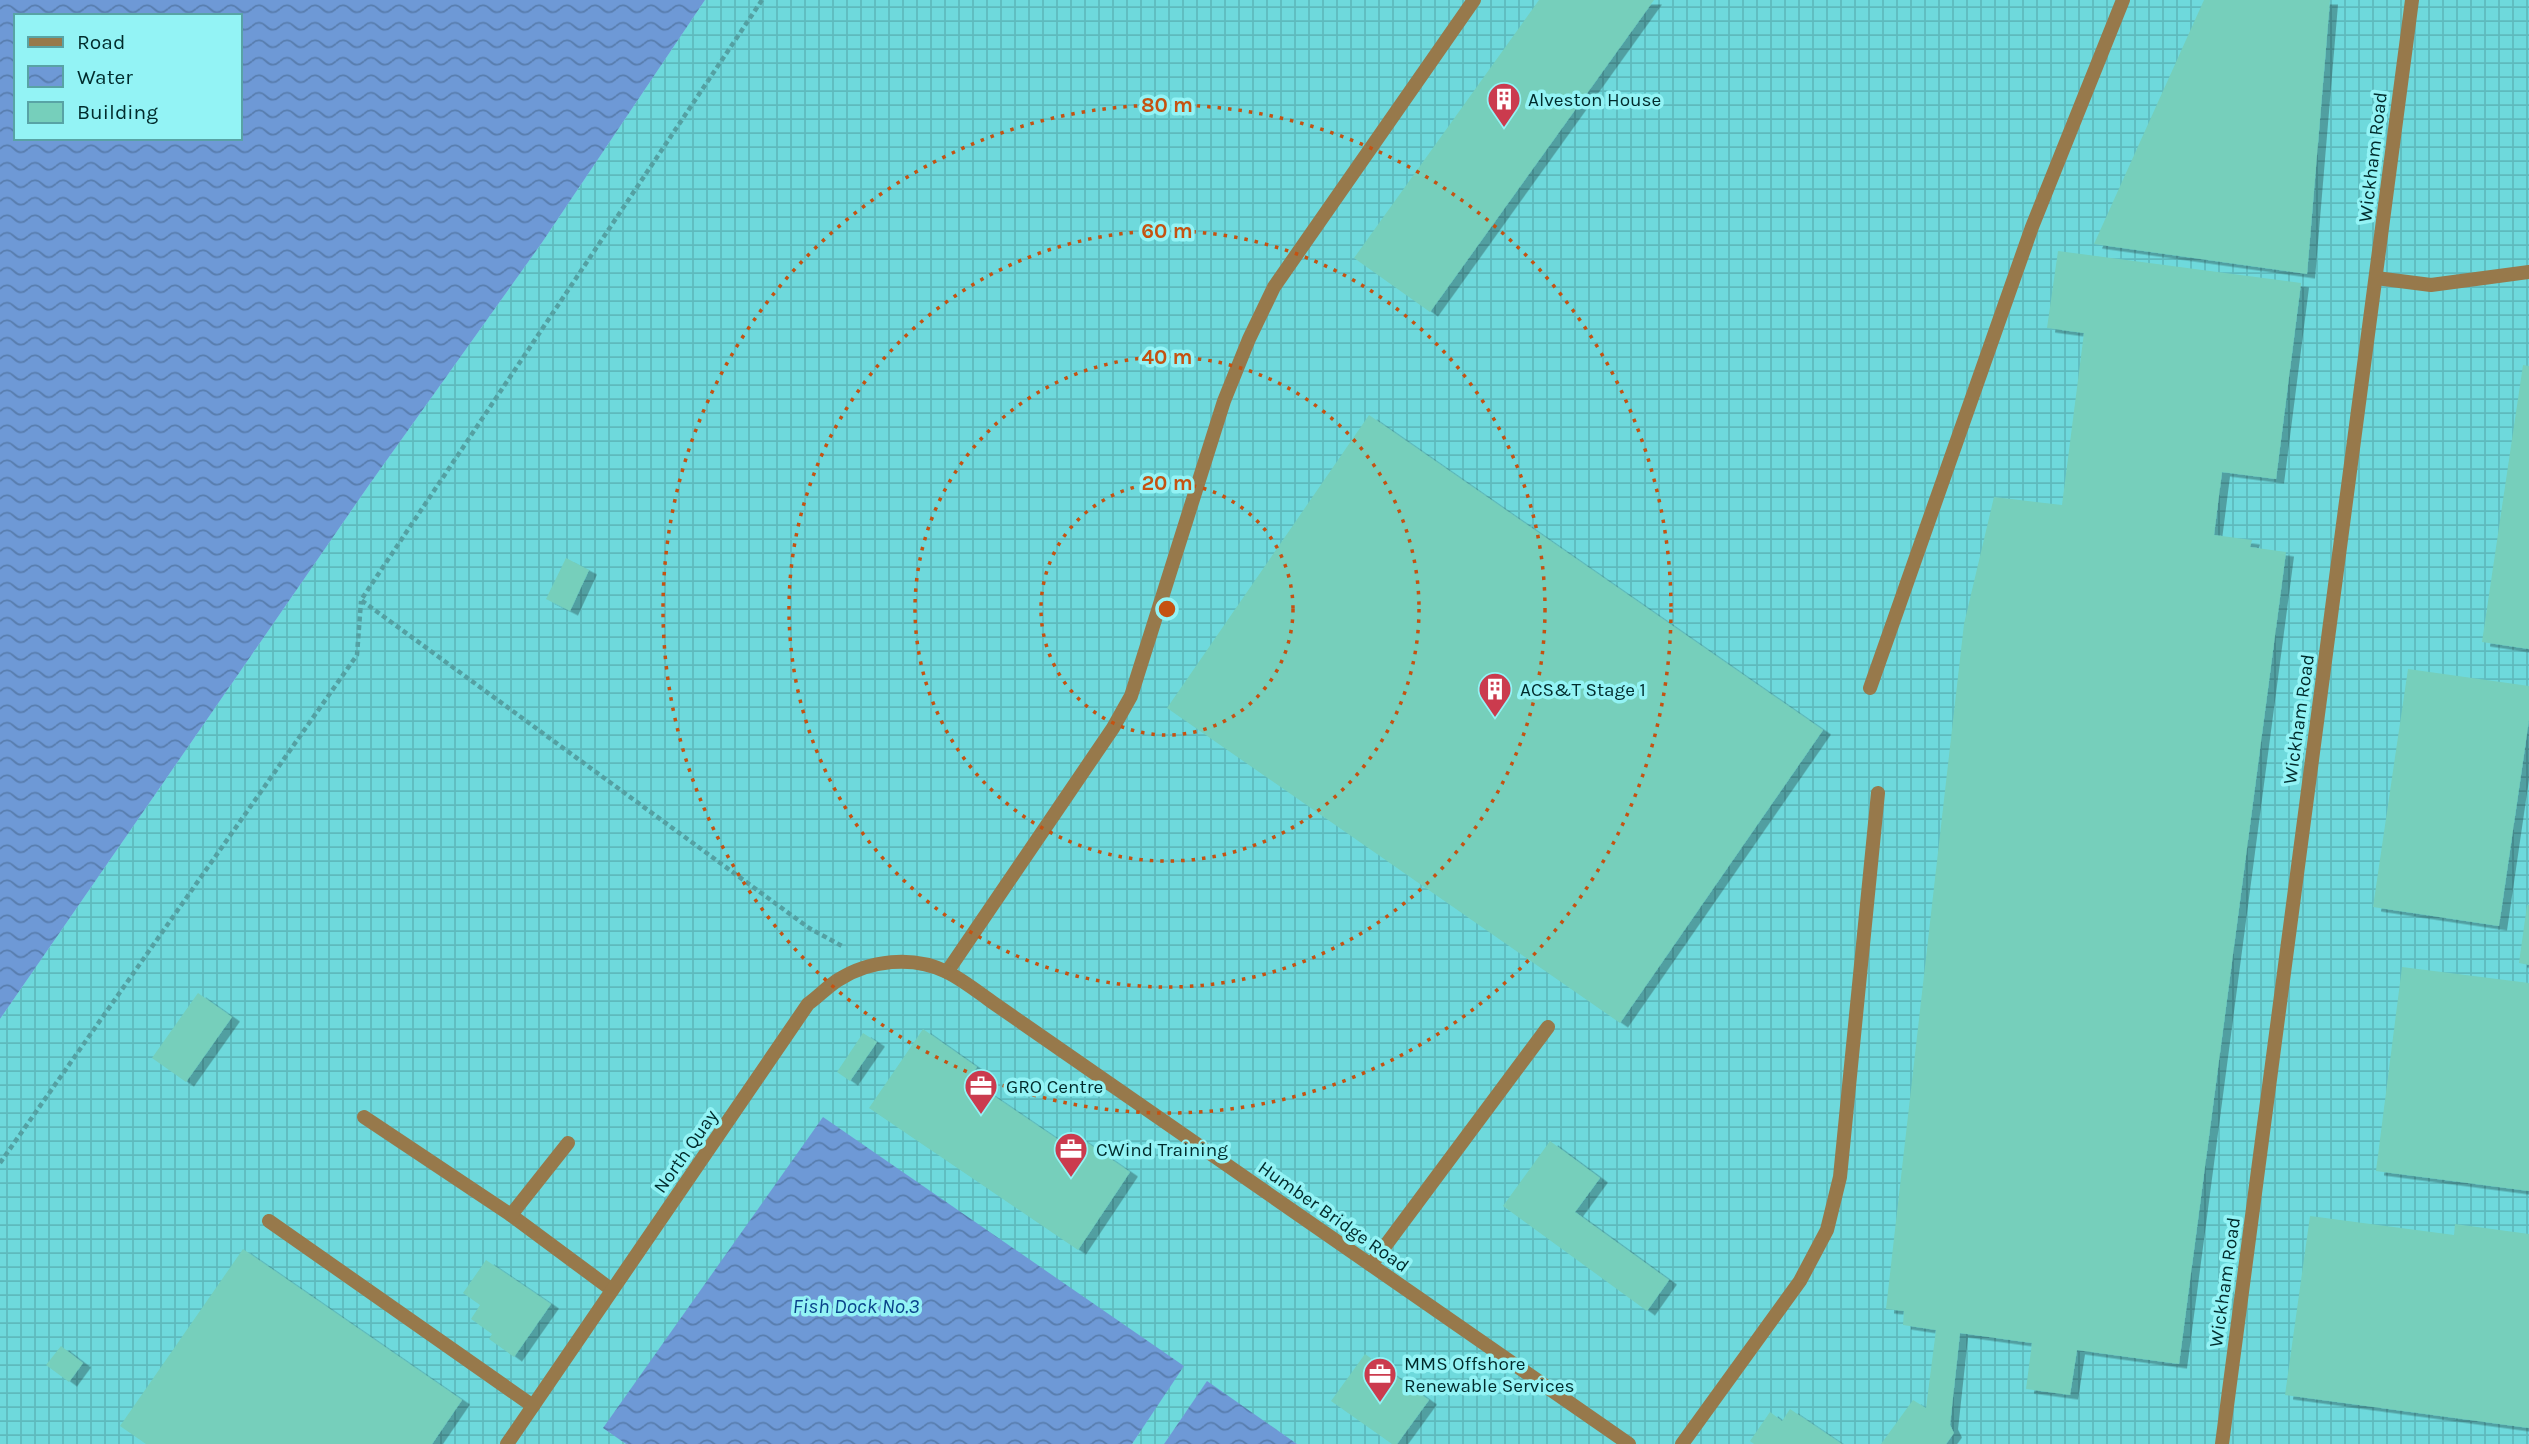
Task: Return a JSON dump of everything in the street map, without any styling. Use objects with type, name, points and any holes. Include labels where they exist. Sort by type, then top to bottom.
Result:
[{"type":"street","points":[[947,972],[1113,727],[1131,696],[1224,401],[1274,287],[1474,0]]},
{"type":"street","points":[[1870,688],[2032,226],[2123,0]]},
{"type":"street","name":"Wickham Road","points":[[2222,1444],[2412,0]]},
{"type":"street","points":[[2376,278],[2431,285],[2529,272]]},
{"type":"street","points":[[1682,1444],[1800,1280],[1827,1230],[1840,1177],[1878,793]]},
{"type":"street","name":"North Quay","points":[[507,1444],[808,1004],[838,980],[889,962],[916,962],[947,972]]},
{"type":"street","name":"Humber Bridge Road","points":[[947,972],[1629,1444]]},
{"type":"street","points":[[1371,1265],[1548,1027]]},
{"type":"street","points":[[364,1117],[511,1215],[611,1290]]},
{"type":"street","points":[[511,1215],[568,1143]]},
{"type":"street","points":[[269,1220],[533,1406]]},
{"type":"path","points":[[0,1163],[357,655],[361,600],[762,0]]},
{"type":"path","points":[[361,600],[809,928],[877,965]]},
{"type":"shaded area","points":[[705,0],[2529,0],[2529,1444],[1297,1444],[1207,1382],[1164,1444],[1132,1444],[1183,1366],[604,1427],[626,1444],[0,1444],[0,1019],[369,485],[541,244]]},
{"type":"water","points":[[0,0],[705,0],[541,244],[369,485],[0,1019]]},
{"type":"water","name":"Fish Dock No.3","points":[[823,1117],[1184,1366],[1132,1444],[626,1444],[603,1428]]},
{"type":"water","points":[[1207,1381],[1297,1444],[1164,1444]]},
{"type":"building","name":"Alveston House","points":[[1539,0],[1654,0],[1430,312],[1354,258]]},
{"type":"building","points":[[2204,0],[2330,0],[2307,274],[2094,244]]},
{"type":"building","points":[[2058,251],[2301,283],[2276,479],[2222,472],[2214,535],[2252,540],[2250,547],[2286,552],[2179,1364],[2077,1350],[2070,1395],[2026,1389],[2032,1343],[1960,1333],[1950,1425],[1954,1433],[1946,1444],[1881,1444],[1913,1400],[1926,1408],[1936,1330],[1903,1325],[1904,1311],[1886,1309],[1964,624],[1994,497],[2062,505],[2084,333],[2047,328]]},
{"type":"building","points":[[2523,365],[2529,366],[2529,649],[2482,642]]},
{"type":"building","name":"ACS&T Stage 1","points":[[1369,415],[1823,730],[1620,1023],[1167,708]]},
{"type":"building","points":[[566,558],[589,570],[570,611],[546,599]]},
{"type":"building","points":[[2408,669],[2529,686],[2529,720],[2499,926],[2373,907]]},
{"type":"building","points":[[2529,905],[2529,965],[2519,963]]},
{"type":"building","points":[[2402,967],[2529,983],[2529,1191],[2376,1171]]},
{"type":"building","points":[[198,993],[232,1017],[186,1082],[152,1058]]},
{"type":"building","points":[[923,1029],[977,1067],[969,1079],[1072,1149],[1079,1137],[1130,1172],[1078,1250],[869,1108]]},
{"type":"building","points":[[863,1033],[877,1042],[850,1081],[837,1072]]},
{"type":"building","points":[[1550,1141],[1600,1178],[1575,1212],[1669,1280],[1647,1311],[1503,1206]]},
{"type":"building","points":[[2310,1216],[2454,1235],[2455,1224],[2529,1234],[2529,1428],[2285,1395]]},
{"type":"building","points":[[243,1249],[462,1400],[432,1444],[146,1444],[120,1426]]},
{"type":"building","points":[[486,1260],[551,1304],[514,1357],[489,1339],[492,1334],[471,1319],[480,1305],[463,1293]]},
{"type":"building","points":[[61,1346],[83,1363],[69,1382],[46,1365]]},
{"type":"building","points":[[1365,1354],[1429,1400],[1397,1444],[1392,1444],[1331,1401]]},
{"type":"building","points":[[1790,1409],[1842,1444],[1754,1444],[1750,1441],[1770,1412],[1782,1421]]},
{"type":"place","name":"Alveston House","points":[[1504,129]]},
{"type":"place","name":"ACS&T Stage 1","points":[[1495,719]]},
{"type":"place","name":"GRO Centre","points":[[981,1116]]},
{"type":"place","name":"CWind Training","points":[[1071,1179]]},
{"type":"place","name":"MMS Offshore Renewable Services","points":[[1380,1404]]}]
